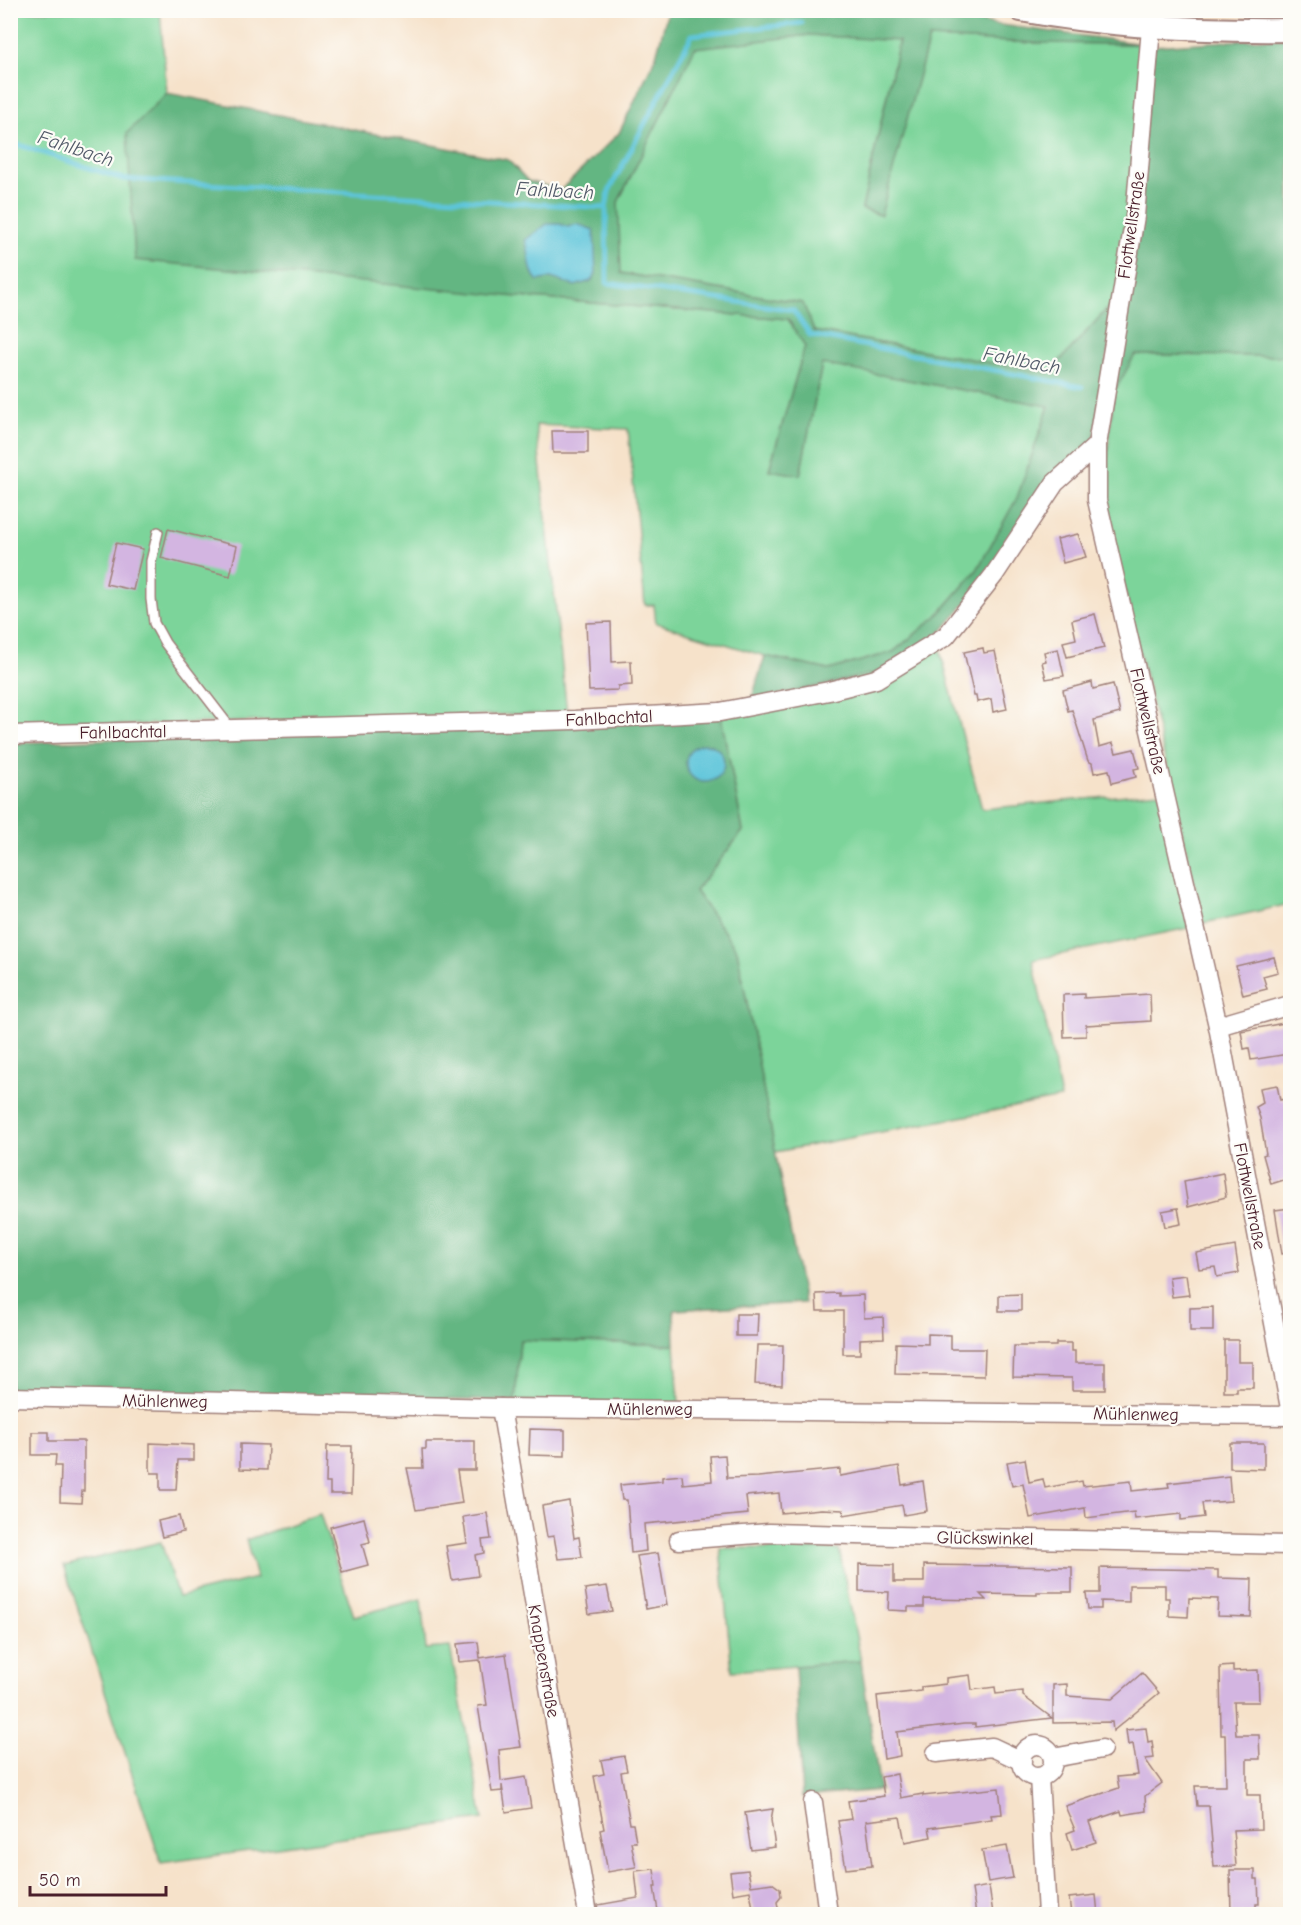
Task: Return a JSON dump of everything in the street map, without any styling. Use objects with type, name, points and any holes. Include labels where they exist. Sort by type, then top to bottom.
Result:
[{"type":"street","points":[[1021,10],[1063,18],[1151,28],[1290,30]]},
{"type":"street","name":"Flottwellstraße","points":[[1151,28],[1135,216],[1097,445],[1096,500],[1218,1026],[1290,1408]]},
{"type":"street","name":"Fahlbachtal","points":[[10,735],[575,720],[720,712],[829,691],[876,679],[946,636],[993,575],[1055,483],[1097,445]]},
{"type":"street","points":[[1218,1026],[1290,1005]]},
{"type":"street","name":"Mühlenweg","points":[[10,1397],[501,1408],[1290,1416]]},
{"type":"street","name":"Knappenstraße","points":[[501,1408],[588,1914]]},
{"type":"street","name":"Glückswinkel","points":[[679,1540],[769,1533],[1290,1545]]},
{"type":"street","points":[[1038,1745],[1048,1749],[1053,1758],[1048,1773],[1039,1777],[1029,1774],[1022,1766],[1022,1761],[1025,1751],[1038,1745]]},
{"type":"street","points":[[936,1753],[992,1747],[1022,1761]]},
{"type":"street","points":[[1053,1758],[1102,1749]]},
{"type":"street","points":[[1039,1777],[1047,1914]]},
{"type":"street","points":[[813,1802],[828,1914]]},
{"type":"lane","points":[[158,532],[152,561],[151,598],[154,623],[165,643],[232,730]]},
{"type":"green space","points":[[10,11],[160,11],[167,93],[128,133],[507,296],[788,319],[805,346],[769,470],[800,475],[822,364],[1049,406],[1017,498],[977,570],[937,616],[893,652],[829,670],[765,656],[656,623],[654,605],[645,605],[628,429],[536,425],[567,713],[45,727],[11,725]]},
{"type":"green space","points":[[668,11],[940,11],[993,24],[1143,44],[1037,43],[929,38],[881,215],[862,209],[899,41],[810,35],[695,48],[618,202],[621,273],[803,303],[814,331],[1049,373],[1116,299],[1094,440],[990,575],[942,631],[880,672],[751,701],[765,656],[829,670],[893,652],[937,616],[977,570],[1017,498],[1049,406],[822,364],[800,475],[769,470],[805,346],[788,319],[507,296],[135,260],[127,133],[167,93],[508,160],[528,181],[561,190],[619,133],[656,56]]},
{"type":"green space","points":[[810,35],[899,40],[862,209],[880,215],[929,38],[1037,43],[1143,44],[1132,211],[1116,299],[1049,373],[814,331],[802,303],[620,273],[618,202],[695,47]]},
{"type":"green space","points":[[1290,37],[1290,356],[1135,355],[1114,392],[1154,46]]},
{"type":"green space","points":[[1135,355],[1290,356],[1290,904],[1204,923],[1108,521],[1104,486],[1114,392]]},
{"type":"green space","points":[[939,646],[982,809],[1159,792],[1189,928],[1033,960],[1061,1098],[775,1152],[737,950],[695,891],[743,831],[721,717]]},
{"type":"green space","points":[[721,717],[743,831],[695,891],[737,950],[804,1303],[674,1310],[675,1345],[520,1340],[515,1401],[11,1391],[10,743]]},
{"type":"green space","points":[[520,1340],[675,1345],[679,1404],[515,1401]]},
{"type":"green space","points":[[320,1514],[354,1616],[421,1599],[426,1649],[450,1647],[483,1819],[161,1863],[64,1566],[161,1542],[178,1597],[256,1578],[246,1540]]},
{"type":"green space","points":[[720,1548],[839,1549],[861,1661],[732,1671]]},
{"type":"green space","points":[[861,1661],[880,1790],[802,1797],[795,1666]]},
{"type":"water","points":[[547,224],[560,224],[568,227],[577,224],[594,230],[596,274],[591,281],[575,286],[551,278],[538,281],[532,272],[525,240]]},
{"type":"water","points":[[705,744],[718,750],[724,763],[718,776],[705,782],[692,776],[686,763],[692,750]]},
{"type":"building","points":[[552,431],[588,431],[588,453],[553,453]]},
{"type":"building","points":[[168,529],[237,546],[230,576],[161,558]]},
{"type":"building","points":[[1078,534],[1086,557],[1063,563],[1057,539]]},
{"type":"building","points":[[116,543],[143,549],[133,590],[106,584]]},
{"type":"building","points":[[1095,614],[1104,648],[1067,657],[1063,642],[1076,639],[1072,620]]},
{"type":"building","points":[[611,622],[612,662],[631,661],[632,685],[618,686],[618,690],[589,691],[586,623]]},
{"type":"building","points":[[983,648],[984,653],[995,651],[1007,709],[993,712],[991,699],[977,702],[974,696],[964,652]]},
{"type":"building","points":[[1058,649],[1064,676],[1046,679],[1042,662],[1046,661],[1044,652]]},
{"type":"building","points":[[1092,682],[1093,689],[1113,684],[1120,713],[1094,720],[1099,747],[1113,743],[1116,753],[1134,749],[1139,768],[1134,769],[1136,777],[1112,783],[1109,770],[1094,773],[1092,763],[1088,761],[1072,710],[1068,711],[1063,690]]},
{"type":"building","points":[[1274,957],[1278,972],[1263,976],[1267,989],[1243,995],[1236,966]]},
{"type":"building","points":[[1084,994],[1084,998],[1150,994],[1151,1021],[1086,1025],[1086,1036],[1064,1037],[1063,995]]},
{"type":"building","points":[[1284,1023],[1289,1054],[1251,1060],[1249,1048],[1244,1049],[1241,1031]]},
{"type":"building","points":[[1277,1085],[1280,1100],[1285,1099],[1286,1106],[1290,1105],[1290,1178],[1271,1184],[1263,1155],[1266,1154],[1256,1107],[1263,1103],[1260,1088]]},
{"type":"building","points":[[1223,1173],[1226,1197],[1188,1207],[1184,1181]]},
{"type":"building","points":[[1178,1208],[1181,1224],[1165,1227],[1162,1211]]},
{"type":"building","points":[[1290,1208],[1290,1253],[1282,1254],[1275,1210]]},
{"type":"building","points":[[1235,1246],[1239,1273],[1217,1277],[1215,1267],[1199,1269],[1196,1253]]},
{"type":"building","points":[[1186,1275],[1189,1295],[1172,1297],[1169,1277]]},
{"type":"building","points":[[839,1293],[839,1296],[863,1295],[864,1318],[883,1317],[884,1338],[860,1339],[860,1354],[843,1354],[843,1311],[817,1311],[816,1294]]},
{"type":"building","points":[[1021,1294],[1021,1311],[999,1311],[999,1295]]},
{"type":"building","points":[[1213,1307],[1213,1331],[1190,1331],[1190,1308]]},
{"type":"building","points":[[736,1314],[758,1314],[757,1336],[736,1336]]},
{"type":"building","points":[[928,1334],[951,1335],[951,1349],[985,1349],[984,1376],[895,1374],[896,1343],[928,1344]]},
{"type":"building","points":[[1224,1340],[1238,1340],[1238,1362],[1253,1362],[1253,1388],[1237,1388],[1237,1392],[1224,1392]]},
{"type":"building","points":[[1056,1343],[1071,1343],[1071,1351],[1075,1351],[1075,1363],[1105,1363],[1105,1390],[1072,1390],[1072,1378],[1013,1377],[1014,1346],[1056,1346]]},
{"type":"building","points":[[757,1345],[783,1345],[782,1385],[755,1384]]},
{"type":"building","points":[[530,1429],[565,1430],[565,1456],[529,1455]]},
{"type":"building","points":[[32,1432],[49,1432],[49,1441],[84,1441],[84,1491],[82,1491],[81,1503],[60,1502],[61,1466],[55,1466],[56,1455],[32,1455]]},
{"type":"building","points":[[475,1441],[475,1470],[457,1470],[462,1503],[416,1510],[407,1468],[423,1468],[422,1449],[426,1449],[426,1442]]},
{"type":"building","points":[[150,1443],[194,1445],[194,1460],[178,1460],[176,1490],[160,1490],[160,1473],[151,1473]]},
{"type":"building","points":[[1230,1443],[1264,1443],[1264,1469],[1230,1468]]},
{"type":"building","points":[[240,1444],[268,1445],[267,1470],[240,1469]]},
{"type":"building","points":[[327,1446],[352,1446],[351,1494],[330,1494],[330,1483],[326,1483]]},
{"type":"building","points":[[725,1455],[727,1478],[840,1469],[840,1476],[899,1466],[902,1485],[923,1481],[927,1511],[904,1515],[902,1505],[844,1515],[843,1510],[821,1509],[781,1513],[779,1493],[746,1496],[748,1514],[644,1524],[646,1551],[631,1553],[627,1500],[622,1500],[620,1485],[662,1481],[662,1477],[682,1475],[683,1484],[712,1481],[710,1456]]},
{"type":"building","points":[[1025,1459],[1029,1482],[1043,1479],[1045,1488],[1082,1481],[1083,1486],[1131,1481],[1132,1491],[1169,1487],[1168,1483],[1229,1476],[1231,1501],[1202,1503],[1204,1517],[1181,1520],[1181,1514],[1135,1519],[1134,1512],[1086,1518],[1085,1508],[1030,1518],[1023,1484],[1012,1486],[1007,1462]]},
{"type":"building","points":[[569,1501],[574,1538],[579,1537],[582,1557],[558,1559],[554,1536],[547,1537],[542,1506]]},
{"type":"building","points":[[487,1513],[491,1539],[482,1540],[484,1553],[475,1555],[478,1576],[452,1580],[446,1546],[467,1543],[463,1517]]},
{"type":"building","points":[[179,1516],[183,1532],[162,1537],[158,1521]]},
{"type":"building","points":[[364,1518],[370,1542],[362,1544],[368,1565],[342,1572],[330,1527]]},
{"type":"building","points":[[658,1553],[667,1605],[646,1609],[637,1556]]},
{"type":"building","points":[[859,1564],[894,1565],[894,1582],[924,1582],[924,1565],[1072,1567],[1072,1592],[1037,1592],[1037,1595],[980,1594],[986,1600],[924,1599],[924,1607],[908,1607],[908,1611],[888,1610],[889,1592],[859,1591]]},
{"type":"building","points":[[1100,1568],[1218,1570],[1218,1578],[1252,1579],[1251,1617],[1217,1616],[1218,1599],[1189,1598],[1188,1617],[1169,1616],[1169,1598],[1165,1598],[1165,1585],[1129,1585],[1129,1602],[1101,1601],[1101,1609],[1088,1609],[1086,1593],[1100,1593]]},
{"type":"building","points":[[607,1586],[612,1611],[589,1614],[585,1589]]},
{"type":"building","points":[[478,1642],[480,1658],[506,1654],[521,1747],[499,1750],[501,1781],[526,1777],[531,1808],[506,1812],[502,1785],[502,1791],[492,1792],[478,1706],[487,1705],[480,1660],[459,1662],[457,1644]]},
{"type":"building","points":[[1233,1666],[1233,1671],[1258,1670],[1259,1702],[1234,1702],[1236,1735],[1259,1735],[1260,1759],[1247,1759],[1247,1795],[1260,1795],[1261,1829],[1233,1830],[1236,1866],[1214,1867],[1209,1806],[1197,1806],[1195,1786],[1226,1786],[1225,1735],[1221,1735],[1220,1667]]},
{"type":"building","points":[[1142,1673],[1159,1693],[1113,1731],[1112,1722],[1053,1723],[1053,1685],[1067,1684],[1067,1696],[1112,1699]]},
{"type":"building","points":[[970,1675],[972,1690],[995,1687],[996,1694],[1023,1691],[1023,1696],[1052,1718],[975,1727],[975,1724],[964,1724],[897,1732],[900,1756],[884,1759],[877,1696],[921,1691],[921,1687],[946,1684],[946,1678]]},
{"type":"building","points":[[1146,1728],[1148,1742],[1152,1741],[1154,1758],[1145,1759],[1162,1783],[1145,1796],[1146,1811],[1122,1815],[1121,1811],[1089,1822],[1096,1842],[1072,1850],[1067,1833],[1075,1830],[1065,1806],[1119,1788],[1117,1777],[1138,1775],[1133,1744],[1128,1745],[1126,1730]]},
{"type":"building","points":[[624,1756],[627,1771],[621,1772],[630,1824],[633,1824],[636,1842],[631,1842],[636,1867],[608,1872],[600,1830],[604,1829],[594,1776],[604,1774],[601,1760]]},
{"type":"building","points":[[897,1774],[901,1798],[999,1788],[1002,1814],[991,1815],[992,1819],[929,1828],[931,1837],[905,1842],[900,1817],[866,1821],[872,1866],[846,1869],[838,1821],[851,1819],[848,1801],[884,1796],[881,1777]]},
{"type":"building","points":[[773,1809],[771,1820],[775,1847],[751,1850],[745,1813]]},
{"type":"building","points":[[1007,1846],[1013,1878],[988,1882],[982,1850]]},
{"type":"building","points":[[654,1869],[658,1911],[635,1914],[599,1914],[598,1905],[638,1898],[635,1871]]},
{"type":"building","points":[[748,1870],[751,1886],[772,1883],[780,1889],[781,1897],[777,1902],[779,1913],[754,1914],[750,1891],[733,1894],[730,1872]]},
{"type":"building","points":[[1230,1870],[1255,1870],[1255,1879],[1258,1879],[1259,1904],[1256,1904],[1256,1913],[1231,1914]]},
{"type":"building","points":[[989,1886],[993,1914],[976,1914],[972,1889]]},
{"type":"building","points":[[1096,1895],[1098,1914],[1071,1914],[1069,1898]]},
{"type":"waterway","points":[[606,208],[609,191],[692,35],[802,23]]},
{"type":"waterway","name":"Fahlbach","points":[[10,142],[123,179],[606,208],[607,283],[793,310],[810,335],[1082,387]]}]
